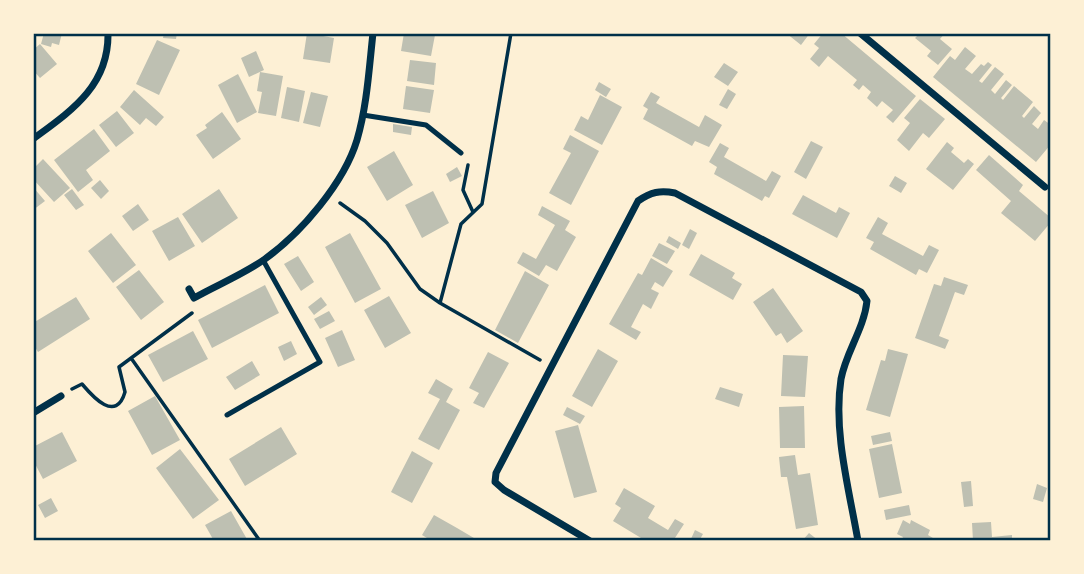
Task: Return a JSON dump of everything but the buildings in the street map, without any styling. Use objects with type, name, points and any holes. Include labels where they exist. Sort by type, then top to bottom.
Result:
[{"type":"street","points":[[33,139],[70,112],[95,85],[108,43],[108,33]]},
{"type":"street","points":[[190,289],[194,298],[263,260],[309,218],[327,194],[356,143],[363,115],[373,33]]},
{"type":"street","points":[[866,35],[1045,187]]},
{"type":"street","points":[[590,541],[503,490],[495,481],[496,473],[638,201],[654,191],[675,193],[861,292],[867,302],[866,313],[842,375],[839,401],[847,478],[858,541]]},
{"type":"street","points":[[33,413],[61,396]]},
{"type":"lane","points":[[363,115],[426,125],[461,153]]},
{"type":"lane","points":[[227,415],[320,362],[263,260]]},
{"type":"path","points":[[440,303],[461,224],[482,204],[512,33]]},
{"type":"path","points":[[461,153],[469,159],[463,190],[473,212]]},
{"type":"path","points":[[327,194],[365,221],[387,243],[420,289],[551,366]]},
{"type":"path","points":[[61,396],[82,384],[100,403],[111,407],[118,404],[124,392],[119,367],[199,308],[194,298]]},
{"type":"path","points":[[131,358],[260,541]]}]
